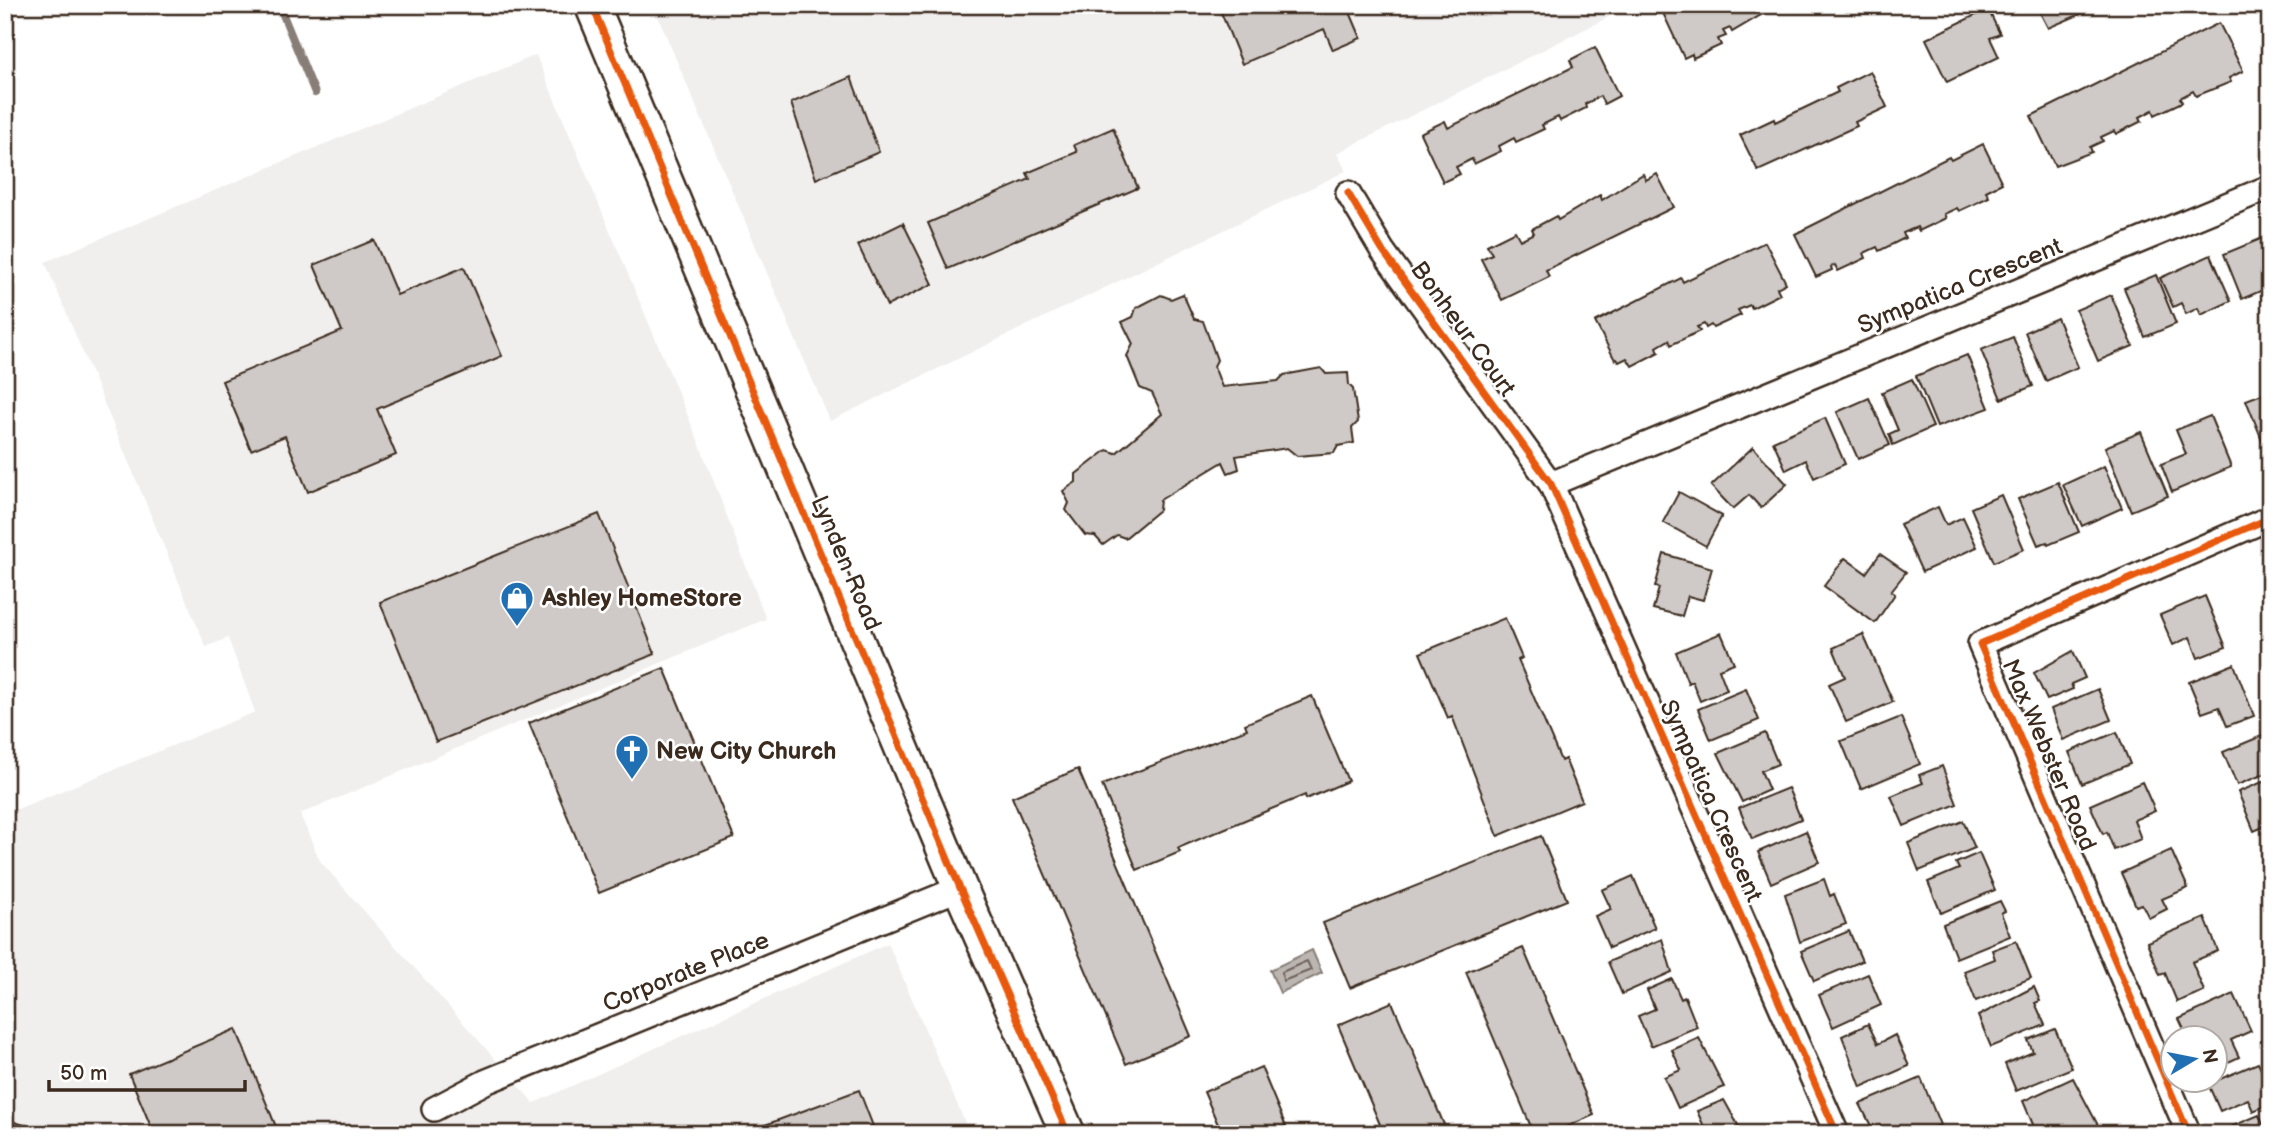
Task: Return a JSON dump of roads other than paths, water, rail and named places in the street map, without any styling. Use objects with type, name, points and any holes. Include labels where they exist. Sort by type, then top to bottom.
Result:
[{"type":"main road","name":"Lynden Road","points":[[592,5],[960,888],[1068,1134]]},
{"type":"street","name":"Sympatica Crescent","points":[[1837,1134],[1551,484],[2270,187]]},
{"type":"street","name":"Bonheur Court","points":[[1348,193],[1382,250],[1551,484]]},
{"type":"street","name":"Max Webster Road","points":[[2189,1134],[1980,644],[2270,518]]},
{"type":"street","name":"Corporate Place","points":[[433,1109],[485,1082],[960,888]]},
{"type":"water","points":[[1312,950],[1322,973],[1280,993],[1270,970]]},
{"type":"waterway","points":[[279,5],[315,93]]},
{"type":"place","name":"Ashley HomeStore","points":[[517,628]]},
{"type":"place","name":"New City Church","points":[[632,781]]}]
